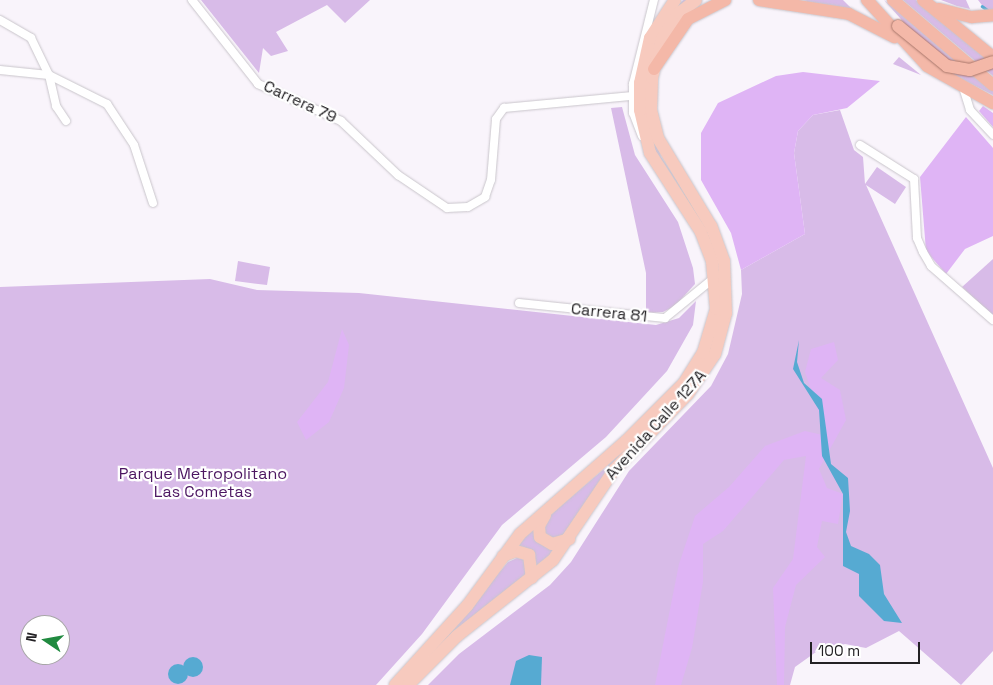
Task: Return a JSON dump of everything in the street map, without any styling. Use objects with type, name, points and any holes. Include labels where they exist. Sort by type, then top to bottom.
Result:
[{"type":"highway","points":[[654,69],[688,19],[725,0]]},
{"type":"highway","points":[[759,0],[849,14],[905,44]]},
{"type":"highway","points":[[867,0],[927,66],[990,101]]},
{"type":"highway","points":[[877,0],[898,26],[947,66],[970,70],[993,62]]},
{"type":"highway","points":[[893,0],[993,85]]},
{"type":"highway","points":[[926,2],[953,14],[991,16]]},
{"type":"highway","points":[[926,2],[993,57]]},
{"type":"main road","name":"Avenida Calle 127A","points":[[395,685],[466,606],[520,534],[607,460],[694,371],[713,325],[715,277],[701,232],[647,144],[640,110],[642,65],[654,27],[676,0]]},
{"type":"main road","name":"Avenida Calle 127A","points":[[408,685],[457,636],[532,578],[569,539],[614,470],[701,379],[715,354],[726,313],[726,274],[718,242],[653,122],[654,69],[669,25],[696,0]]},
{"type":"main road","points":[[548,511],[539,526],[540,538],[552,544],[569,539]]},
{"type":"main road","points":[[503,556],[516,551],[529,555],[532,578]]},
{"type":"street","name":"Carrera 79","points":[[192,0],[258,84],[341,121],[398,175],[438,205],[454,209],[476,204],[489,190],[495,123],[504,108],[632,96]]},
{"type":"street","points":[[647,144],[635,121],[632,96],[654,0]]},
{"type":"street","points":[[0,20],[31,38],[50,75],[56,106],[66,121]]},
{"type":"street","points":[[0,70],[50,75],[107,104],[116,113],[134,144],[153,203]]},
{"type":"street","points":[[963,87],[972,113],[993,135]]},
{"type":"street","points":[[972,113],[974,100],[990,101]]},
{"type":"street","points":[[860,145],[914,179],[922,252],[931,266],[993,320]]},
{"type":"street","name":"Carrera 81","points":[[520,304],[665,318],[715,277]]},
{"type":"green space","points":[[201,0],[370,0],[345,23],[327,5],[276,32],[288,51],[271,56],[263,48],[259,73]]},
{"type":"green space","points":[[683,0],[688,0],[671,14],[652,52],[646,108],[661,157],[704,221],[720,263],[724,286],[718,333],[699,375],[612,464],[566,535],[551,540],[542,528],[548,517],[611,463],[682,392],[697,374],[715,332],[721,287],[718,264],[702,220],[653,147],[644,108],[650,51],[661,24]]},
{"type":"green space","points":[[807,0],[843,0],[854,11],[803,1]]},
{"type":"green space","points":[[884,0],[993,91],[993,95],[948,72]]},
{"type":"green space","points":[[903,0],[916,0],[993,64],[993,76]]},
{"type":"green space","points":[[941,0],[966,0],[970,9],[957,6]]},
{"type":"green space","points":[[978,0],[993,0],[993,21],[985,9]]},
{"type":"green space","points":[[899,57],[921,75],[893,64]]},
{"type":"green space","points":[[622,107],[635,155],[678,222],[693,268],[695,284],[675,306],[663,312],[646,313],[646,273],[611,108]]},
{"type":"green space","points":[[840,110],[854,150],[863,157],[865,184],[877,167],[906,187],[895,204],[866,185],[993,468],[993,651],[961,685],[899,631],[866,648],[845,644],[816,652],[795,667],[790,685],[428,685],[459,654],[550,585],[571,562],[629,471],[711,386],[728,354],[742,294],[741,270],[805,234],[794,153],[798,131],[813,115]]},
{"type":"green space","points":[[993,259],[993,316],[962,287]]},
{"type":"green space","points":[[238,261],[270,267],[267,285],[235,281]]},
{"type":"green space","name":"Parque Metropolitano Las Cometas","points":[[210,279],[257,290],[359,293],[656,325],[679,318],[696,301],[693,325],[667,371],[606,437],[502,525],[422,634],[376,685],[0,685],[0,287]]},
{"type":"green space","points":[[535,526],[559,548],[537,565],[534,556],[514,547]]},
{"type":"green space","points":[[517,558],[525,560],[528,573],[404,685],[508,562]]},
{"type":"shaded area","points":[[803,72],[880,81],[847,108],[813,115],[798,131],[794,153],[805,234],[741,270],[731,233],[701,180],[701,133],[718,103],[776,76]]},
{"type":"shaded area","points":[[983,106],[993,113],[993,127],[979,111]]},
{"type":"shaded area","points":[[966,117],[993,148],[993,236],[965,249],[946,274],[926,251],[920,177]]},
{"type":"shaded area","points":[[342,329],[349,345],[344,388],[329,422],[306,440],[297,422],[328,382]]},
{"type":"shaded area","points":[[834,342],[838,360],[821,378],[840,390],[846,420],[819,469],[827,488],[843,494],[838,524],[822,521],[817,547],[825,557],[796,585],[785,627],[784,685],[777,685],[773,588],[793,559],[806,456],[784,460],[723,531],[703,544],[703,582],[692,648],[681,685],[655,685],[679,564],[695,516],[729,487],[765,446],[805,431],[827,436],[805,372],[811,349]]},
{"type":"water","points":[[799,340],[797,362],[804,383],[822,399],[831,464],[848,478],[850,511],[846,532],[851,546],[869,554],[880,565],[884,594],[902,623],[884,621],[859,596],[859,574],[843,566],[843,494],[822,456],[819,410],[793,369]]},
{"type":"water","points":[[529,655],[542,657],[541,685],[510,685],[516,661]]},
{"type":"water","points":[[193,657],[200,660],[203,667],[200,674],[193,677],[186,674],[183,667],[186,660]]},
{"type":"water","points":[[178,664],[185,667],[188,674],[185,681],[178,684],[171,681],[168,674],[171,667]]},
{"type":"waterway","points":[[982,6],[989,11]]}]
